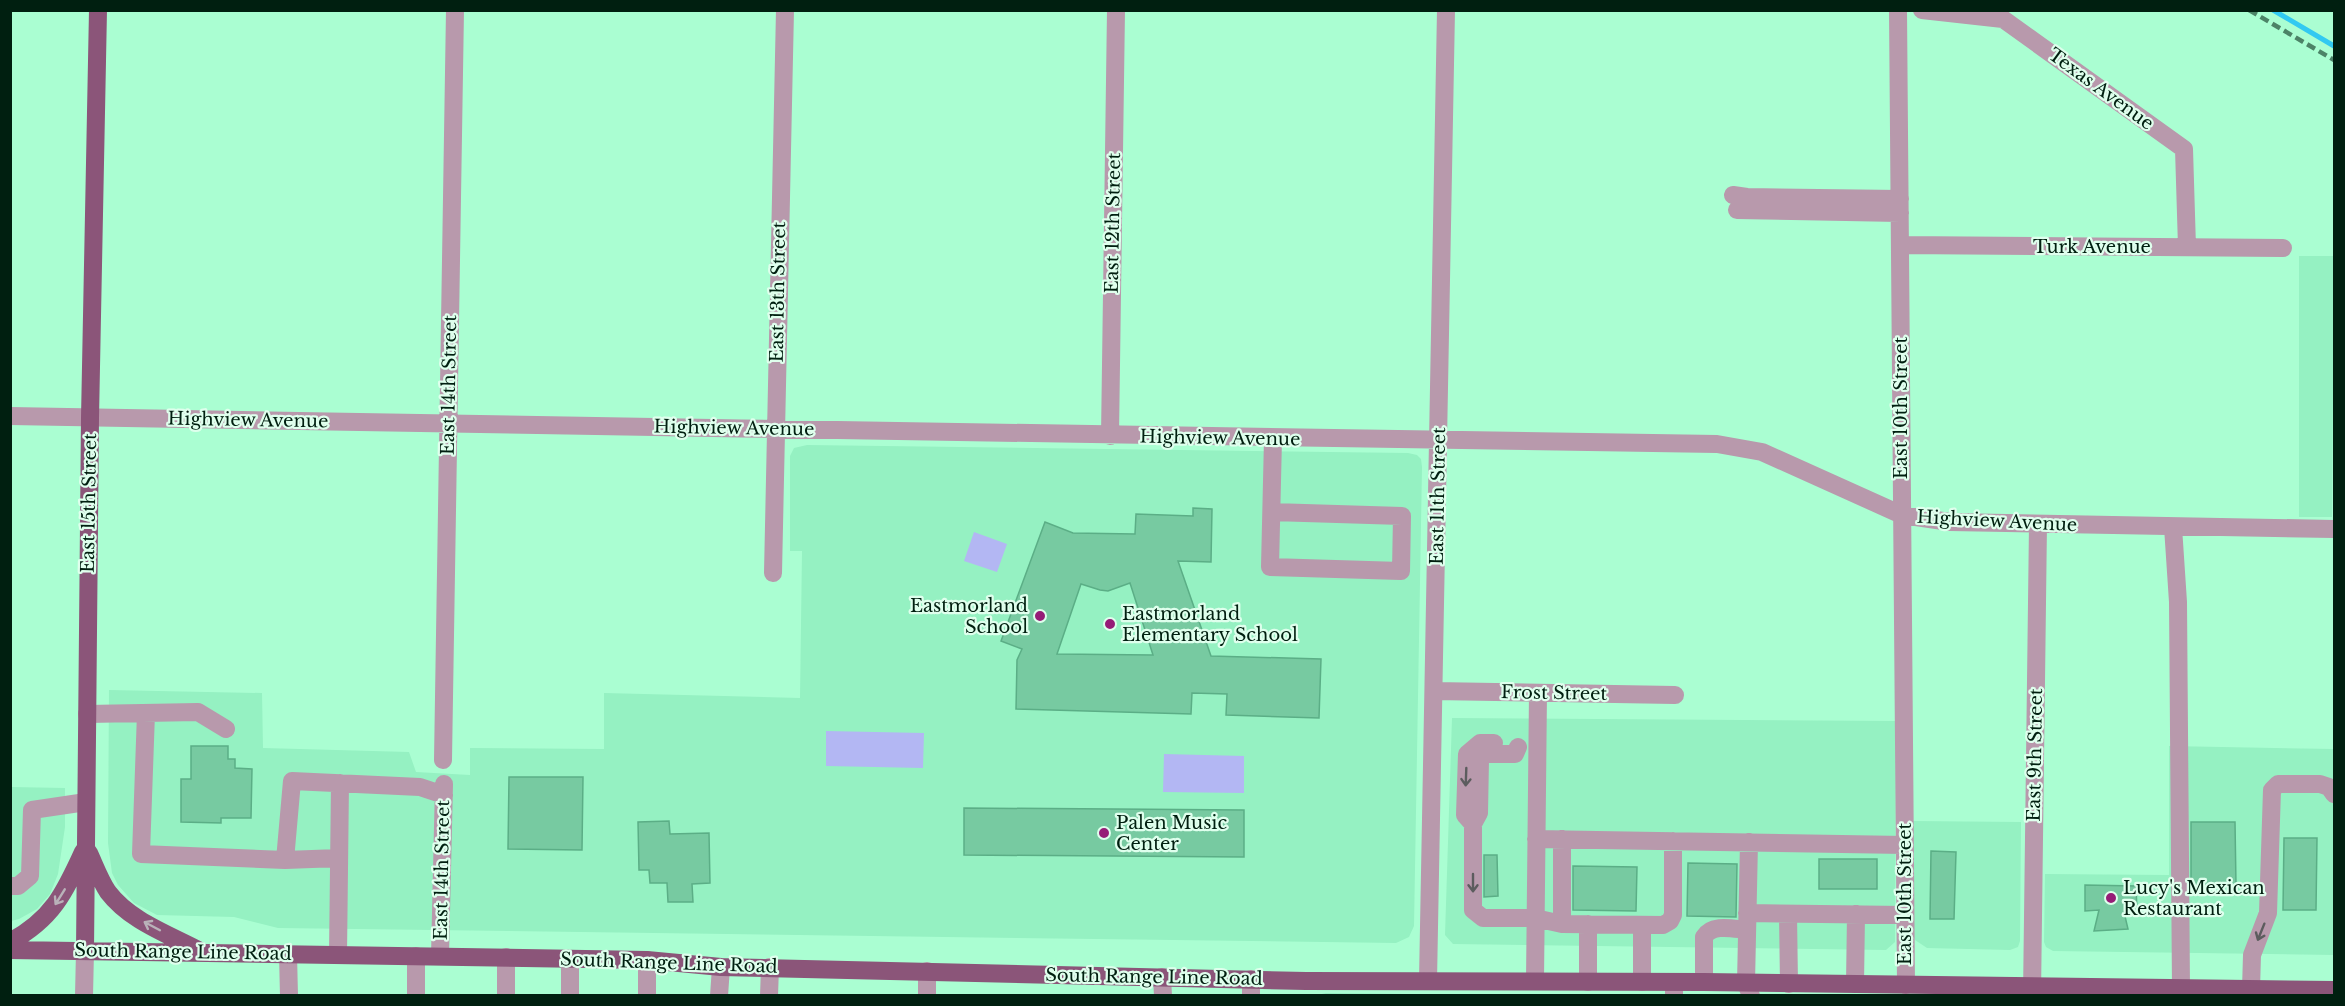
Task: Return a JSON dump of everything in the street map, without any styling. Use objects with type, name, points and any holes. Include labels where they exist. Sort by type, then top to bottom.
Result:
[{"type":"main road","name":"East 15th Street","points":[[85,951],[90,418],[98,10]]},
{"type":"main road","points":[[10,942],[33,929],[60,900],[86,845]]},
{"type":"main road","points":[[86,845],[99,875],[118,903],[139,919],[204,953]]},
{"type":"main road","name":"South Range Line Road","points":[[10,950],[647,960],[721,967],[1162,977],[1251,987],[1306,988],[1355,988],[1428,981],[1463,988],[1482,988],[1535,981],[1594,986],[1642,982],[1674,989],[1704,982],[1749,989],[1789,984],[1855,984],[2032,991],[2181,988],[2334,990]]},
{"type":"street","name":"East 14th Street","points":[[443,760],[455,10]]},
{"type":"street","name":"East 13th Street","points":[[773,573],[785,10]]},
{"type":"street","name":"East 12th Street","points":[[1110,436],[1116,10]]},
{"type":"street","name":"East 11th Street","points":[[1428,981],[1446,10]]},
{"type":"street","name":"East 10th Street","points":[[1898,10],[1906,985]]},
{"type":"street","name":"Texas Avenue","points":[[1922,10],[2004,19],[2184,149],[2187,247]]},
{"type":"street","points":[[1735,203],[1747,197],[1900,206]]},
{"type":"street","name":"Turk Avenue","points":[[1900,245],[2283,248]]},
{"type":"street","name":"Highview Avenue","points":[[10,416],[448,422],[1273,439],[1717,444],[1762,452],[1902,515],[1950,522],[2334,529]]},
{"type":"street","points":[[1272,512],[1402,516],[1401,571],[1270,567],[1273,439]]},
{"type":"street","name":"East 9th Street","points":[[2032,991],[2038,524]]},
{"type":"street","points":[[2173,527],[2178,602],[2181,988]]},
{"type":"street","name":"Frost Street","points":[[1434,691],[1675,695]]},
{"type":"street","points":[[1535,981],[1538,693]]},
{"type":"street","points":[[87,714],[198,712],[226,729]]},
{"type":"street","points":[[146,713],[141,854],[285,860],[339,858]]},
{"type":"street","points":[[1537,748],[1518,747],[1515,754],[1484,754],[1480,760],[1479,813],[1473,824],[1473,910],[1483,918],[1535,918],[1562,924],[1663,925],[1670,921],[1673,915],[1673,841]]},
{"type":"street","points":[[285,860],[292,781],[340,783],[338,955]]},
{"type":"street","name":"East 14th Street","points":[[340,783],[444,790],[441,956]]},
{"type":"street","points":[[2251,989],[2252,954],[2268,913],[2272,790],[2278,784],[2320,784],[2329,786],[2334,794]]},
{"type":"street","points":[[10,886],[18,886],[30,876],[32,810],[86,802]]},
{"type":"street","points":[[1536,839],[1905,845]]},
{"type":"street","points":[[1562,839],[1562,924]]},
{"type":"street","points":[[1749,842],[1747,922],[1749,989]]},
{"type":"street","points":[[1788,914],[1789,984]]},
{"type":"street","points":[[1704,982],[1704,937],[1712,928],[1788,914],[1905,915]]},
{"type":"street","points":[[1855,984],[1856,914]]},
{"type":"street","points":[[1588,924],[1594,986]]},
{"type":"street","points":[[1642,925],[1642,982]]},
{"type":"street","name":"East 15th Street","points":[[84,996],[85,951]]},
{"type":"street","points":[[288,954],[289,996]]},
{"type":"street","points":[[416,956],[416,996]]},
{"type":"street","points":[[506,957],[506,996]]},
{"type":"street","points":[[570,959],[570,996]]},
{"type":"street","points":[[647,960],[647,996]]},
{"type":"street","points":[[719,996],[721,967]]},
{"type":"street","points":[[769,996],[770,967]]},
{"type":"street","points":[[927,971],[927,996]]},
{"type":"street","points":[[1162,977],[1163,996]]},
{"type":"shaded area","points":[[2299,256],[2334,256],[2332,517],[2299,517]]},
{"type":"shaded area","points":[[807,445],[1408,453],[1417,455],[1421,459],[1422,467],[1414,926],[1409,937],[1396,943],[278,928],[234,917],[157,915],[134,903],[118,885],[112,873],[108,843],[109,690],[262,693],[263,748],[409,752],[416,772],[470,775],[470,748],[604,749],[604,693],[800,698],[802,551],[790,551],[790,456],[794,448]]},
{"type":"shaded area","points":[[974,532],[1007,544],[997,572],[964,561]]},
{"type":"shaded area","points":[[1452,718],[1896,721],[1895,942],[1886,950],[1453,944],[1445,935]]},
{"type":"shaded area","points":[[826,731],[924,733],[923,768],[826,766]]},
{"type":"shaded area","points":[[2169,746],[2334,749],[2334,955],[2053,951],[2046,947],[2044,942],[2045,874],[2169,875]]},
{"type":"shaded area","points":[[1164,754],[1244,756],[1244,793],[1163,792]]},
{"type":"shaded area","points":[[11,787],[65,788],[65,827],[58,874],[50,894],[37,909],[11,921]]},
{"type":"shaded area","points":[[1912,821],[2021,822],[2020,941],[2018,947],[2010,950],[1927,948],[1915,940],[1913,935]]},
{"type":"shaded area","points":[[1326,993],[1489,995],[1317,995]]},
{"type":"building","name":"Eastmorland School","points":[[1193,508],[1212,509],[1211,562],[1178,561],[1211,656],[1321,659],[1319,718],[1226,715],[1227,694],[1192,693],[1191,714],[1016,709],[1017,660],[1022,649],[1001,641],[1045,522],[1073,533],[1135,534],[1136,514],[1193,516]],"holes":[[[1130,583],[1153,655],[1057,654],[1081,584],[1108,591]]]},
{"type":"building","points":[[191,746],[228,746],[228,759],[235,759],[235,768],[252,769],[251,818],[221,818],[221,823],[181,822],[181,779],[191,779]]},
{"type":"building","points":[[509,777],[583,777],[582,850],[508,849]]},
{"type":"building","name":"Palen Music Center","points":[[964,808],[1244,810],[1244,857],[964,855]]},
{"type":"building","points":[[669,821],[670,834],[709,833],[710,883],[692,884],[693,902],[668,902],[667,883],[650,883],[649,870],[639,870],[638,822]]},
{"type":"building","points":[[2191,822],[2235,822],[2236,885],[2191,885]]},
{"type":"building","points":[[2284,838],[2317,838],[2316,910],[2283,910]]},
{"type":"building","points":[[1931,851],[1956,852],[1954,919],[1930,919]]},
{"type":"building","points":[[1484,855],[1497,855],[1498,896],[1484,897]]},
{"type":"building","points":[[1819,859],[1877,859],[1877,889],[1819,889]]},
{"type":"building","points":[[1688,863],[1737,864],[1736,917],[1687,916]]},
{"type":"building","points":[[1573,866],[1637,867],[1636,911],[1573,910]]},
{"type":"building","name":"Lucy's Mexican Restaurant","points":[[2085,885],[2136,886],[2137,911],[2124,912],[2128,929],[2094,931],[2099,910],[2085,911]]},
{"type":"waterway","points":[[2273,10],[2334,46]]},
{"type":"railway","points":[[2249,10],[2334,60]]},
{"type":"place","name":"Eastmorland School","points":[[1040,616]]},
{"type":"place","name":"Eastmorland Elementary School","points":[[1110,624]]},
{"type":"place","name":"Palen Music Center","points":[[1104,833]]},
{"type":"place","name":"Lucy's Mexican Restaurant","points":[[2111,898]]}]
